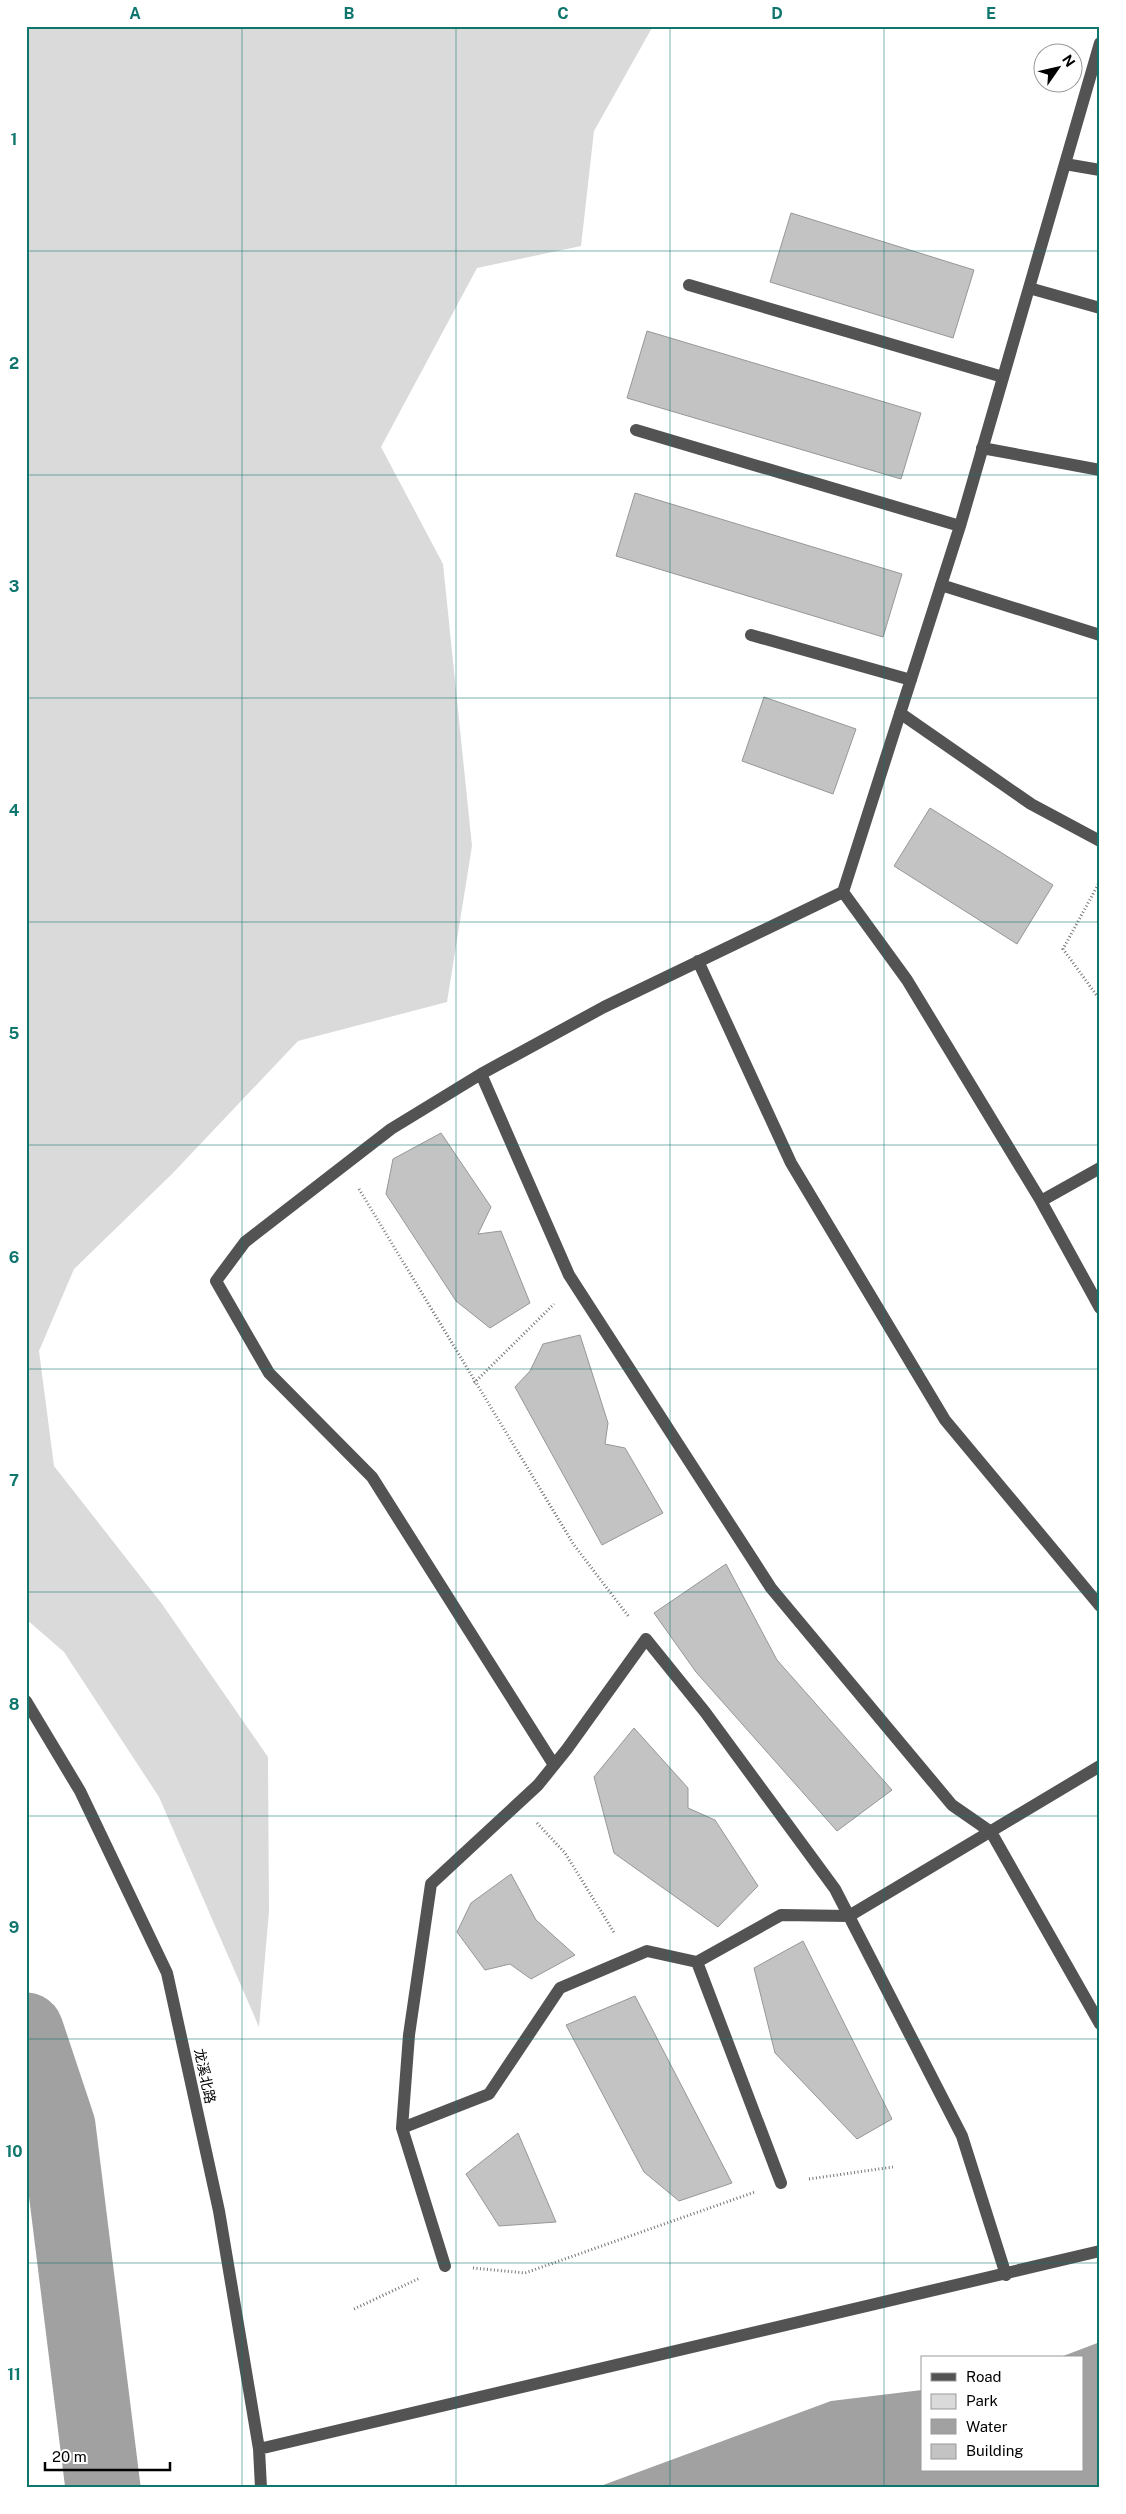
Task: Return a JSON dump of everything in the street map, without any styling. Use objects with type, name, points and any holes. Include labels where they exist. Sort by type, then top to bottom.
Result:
[{"type":"street","points":[[554,1765],[372,1477],[269,1373],[216,1281],[245,1242],[391,1129],[481,1074],[604,1007],[843,892],[960,526],[1100,43]]},
{"type":"street","points":[[1065,164],[1100,170]]},
{"type":"street","points":[[690,285],[1003,377]]},
{"type":"street","points":[[1029,288],[1100,308]]},
{"type":"street","points":[[636,430],[960,526]]},
{"type":"street","points":[[982,448],[1100,470]]},
{"type":"street","points":[[941,585],[1100,635]]},
{"type":"street","points":[[751,636],[911,680]]},
{"type":"street","points":[[900,713],[1031,804],[1100,841]]},
{"type":"street","points":[[843,892],[907,980],[1040,1201],[1100,1308]]},
{"type":"street","points":[[698,961],[791,1163],[945,1420],[1100,1606]]},
{"type":"street","points":[[481,1074],[569,1275],[771,1588],[952,1805],[991,1832],[1100,2024]]},
{"type":"street","points":[[1040,1201],[1100,1168]]},
{"type":"street","points":[[445,2266],[402,2128],[409,2035],[431,1884],[518,1803],[554,1765],[646,1639],[705,1712],[835,1890],[962,2136],[1006,2275]]},
{"type":"street","name":"龙溪北路","points":[[26,1701],[80,1791],[167,1973],[219,2211],[259,2449],[261,2488]]},
{"type":"street","points":[[402,2128],[489,2094],[560,1988],[647,1951],[697,1962],[781,1915],[849,1916],[1100,1766]]},
{"type":"street","points":[[697,1962],[781,2183]]},
{"type":"street","points":[[259,2449],[1100,2252]]},
{"type":"path","points":[[1100,881],[1063,948],[1100,1000]]},
{"type":"path","points":[[344,1165],[474,1383],[574,1545],[646,1639]]},
{"type":"path","points":[[474,1383],[575,1284]]},
{"type":"path","points":[[518,1803],[565,1853],[630,1958]]},
{"type":"path","points":[[354,2309],[445,2266],[526,2273],[781,2183],[893,2167]]},
{"type":"green space","points":[[26,26],[653,26],[594,131],[581,246],[477,268],[381,447],[443,564],[472,846],[447,1002],[298,1041],[172,1174],[74,1269],[39,1351],[54,1466],[162,1604],[268,1757],[269,1911],[259,2027],[159,1797],[64,1652],[26,1619]]},
{"type":"water","points":[[1100,2342],[1100,2488],[595,2488],[831,2401],[921,2390],[921,2472],[1084,2472],[1084,2356],[1063,2356]]},
{"type":"building","points":[[791,213],[974,270],[953,338],[770,282]]},
{"type":"building","points":[[647,331],[921,413],[901,479],[627,398]]},
{"type":"building","points":[[635,493],[902,574],[883,637],[616,556]]},
{"type":"building","points":[[764,697],[856,729],[833,794],[742,761]]},
{"type":"building","points":[[930,808],[1053,885],[1017,944],[894,866]]},
{"type":"building","points":[[441,1133],[491,1207],[478,1234],[501,1231],[530,1303],[490,1328],[456,1301],[386,1194],[393,1159]]},
{"type":"building","points":[[580,1335],[608,1423],[605,1444],[625,1448],[663,1513],[602,1545],[515,1387],[530,1371],[543,1344]]},
{"type":"building","points":[[726,1564],[777,1660],[892,1790],[837,1831],[696,1672],[654,1613]]},
{"type":"building","points":[[634,1728],[688,1788],[688,1808],[715,1820],[758,1886],[718,1927],[614,1853],[594,1777]]},
{"type":"building","points":[[511,1874],[536,1920],[575,1955],[531,1979],[510,1964],[485,1970],[457,1932],[471,1903]]},
{"type":"building","points":[[803,1941],[892,2119],[857,2139],[775,2053],[754,1968]]},
{"type":"building","points":[[635,1996],[732,2183],[679,2201],[644,2172],[566,2025]]},
{"type":"building","points":[[518,2133],[556,2222],[499,2226],[466,2174]]},
{"type":"waterway","points":[[26,2030],[58,2126],[103,2488]]}]
